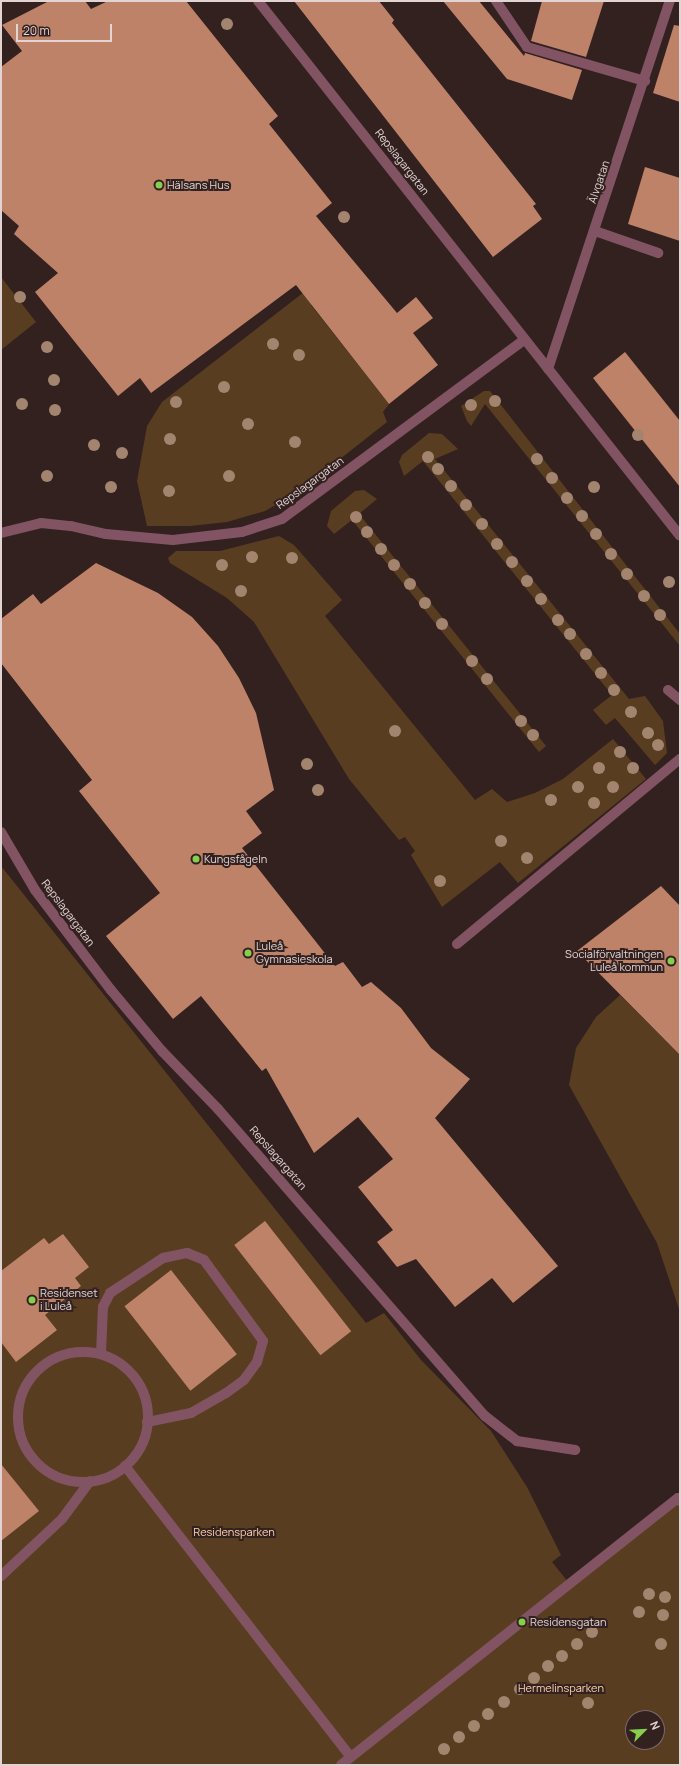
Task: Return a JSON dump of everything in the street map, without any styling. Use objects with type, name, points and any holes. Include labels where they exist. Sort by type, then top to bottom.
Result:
[{"type":"street","name":"Repslagargatan","points":[[258,1],[680,536]]},
{"type":"street","points":[[496,1],[526,48],[645,81]]},
{"type":"street","name":"Älvgatan","points":[[548,369],[645,81],[670,1]]},
{"type":"street","points":[[595,231],[658,253]]},
{"type":"street","name":"Repslagargatan","points":[[1,533],[41,523],[113,535],[173,540],[242,532],[282,518],[525,339]]},
{"type":"street","points":[[668,690],[680,700]]},
{"type":"street","points":[[457,944],[680,759]]},
{"type":"street","name":"Repslagargatan","points":[[1,832],[35,890],[111,990],[162,1051],[245,1139],[485,1416],[517,1441],[575,1450]]},
{"type":"street","points":[[101,1354],[103,1307],[110,1293],[163,1258],[187,1253],[204,1260],[263,1341],[252,1368],[244,1380],[226,1393],[191,1413],[147,1422]]},
{"type":"street","points":[[72,1353],[101,1354],[123,1366],[139,1385],[144,1396],[147,1422],[141,1446],[125,1466],[102,1479],[90,1481],[65,1479],[43,1468],[34,1459],[21,1437],[18,1412],[25,1388],[32,1377],[51,1360],[72,1353]]},
{"type":"street","points":[[125,1466],[351,1758]]},
{"type":"street","points":[[1,1576],[62,1518],[90,1481]]},
{"type":"street","points":[[341,1765],[679,1499]]},
{"type":"green space","points":[[1,277],[36,322],[1,350]]},
{"type":"green space","points":[[321,279],[311,305],[389,404],[383,412],[387,422],[298,492],[265,511],[227,522],[190,526],[147,526],[137,481],[147,426],[162,402]]},
{"type":"green space","points":[[484,391],[490,391],[680,634],[680,646],[485,404],[471,426],[467,421],[461,406]]},
{"type":"green space","points":[[429,433],[442,434],[458,449],[435,459],[629,699],[645,696],[663,721],[667,753],[655,765],[615,718],[606,725],[593,710],[612,695],[423,461],[404,476],[399,462],[402,455]]},
{"type":"green space","points":[[364,490],[377,499],[359,514],[546,746],[539,752],[352,520],[334,534],[327,526],[331,511],[355,491]]},
{"type":"green space","points":[[279,536],[294,545],[342,600],[325,616],[475,800],[492,789],[507,802],[535,793],[563,779],[613,739],[646,779],[518,883],[500,862],[442,907],[411,855],[415,851],[405,837],[399,840],[349,779],[254,622],[227,598],[170,563],[168,558],[176,551],[220,551]]},
{"type":"green space","name":"Residensparken","points":[[1,866],[366,1323],[384,1313],[421,1360],[491,1431],[527,1487],[561,1555],[552,1562],[569,1583],[676,1503],[680,1508],[680,1765],[1,1765]]},
{"type":"green space","points":[[620,995],[680,1055],[680,1312],[657,1243],[569,1085],[576,1048],[596,1017]]},
{"type":"building","name":"Hälsans Hus","points":[[49,1],[85,1],[91,9],[108,1],[186,1],[278,116],[269,124],[332,203],[316,216],[397,313],[416,297],[433,318],[413,333],[438,365],[389,404],[296,285],[151,393],[140,378],[118,396],[35,292],[58,273],[14,234],[19,226],[1,210],[1,67],[22,51],[2,25]]},
{"type":"building","points":[[294,1],[379,1],[394,20],[392,23],[536,204],[533,206],[542,219],[493,257]]},
{"type":"building","points":[[443,1],[479,1],[524,56],[525,53],[582,70],[572,100],[507,79]]},
{"type":"building","points":[[542,1],[604,1],[586,57],[531,41]]},
{"type":"building","points":[[674,25],[680,26],[680,102],[653,93]]},
{"type":"building","points":[[645,167],[680,178],[680,241],[628,224]]},
{"type":"building","points":[[625,352],[680,421],[680,487],[593,378]]},
{"type":"building","name":"Kungsfågeln","points":[[96,563],[158,593],[192,617],[218,646],[239,678],[256,713],[274,790],[246,811],[262,833],[242,848],[335,966],[343,962],[362,987],[371,982],[401,1008],[431,1048],[470,1079],[435,1118],[558,1266],[513,1303],[492,1278],[455,1307],[416,1259],[397,1267],[377,1242],[393,1230],[358,1187],[393,1159],[358,1117],[314,1153],[266,1068],[262,1071],[201,996],[173,1019],[106,936],[160,893],[79,791],[92,780],[1,663],[1,619],[33,594],[41,604]]},
{"type":"building","points":[[661,886],[680,906],[680,1055],[577,951]]},
{"type":"building","points":[[265,1221],[351,1331],[320,1355],[234,1245]]},
{"type":"building","name":"Residenset i Luleå","points":[[63,1234],[89,1267],[75,1278],[81,1286],[45,1315],[57,1330],[16,1362],[1,1342],[1,1271],[44,1238],[49,1244]]},
{"type":"building","points":[[171,1270],[237,1354],[190,1391],[125,1306]]},
{"type":"building","points":[[1,1464],[39,1511],[1,1541]]},
{"type":"place","name":"Hälsans Hus","points":[[159,185]]},
{"type":"place","name":"Kungsfågeln","points":[[196,859]]},
{"type":"place","name":"Luleå Gymnasieskola","points":[[248,953]]},
{"type":"place","name":"Socialförvaltningen Luleå kommun","points":[[671,961]]},
{"type":"place","name":"Residenset i Luleå","points":[[32,1300]]},
{"type":"place","name":"Residensgatan","points":[[522,1622]]},
{"type":"park label","name":"Hermelinsparken","points":[[561,1688]]}]
